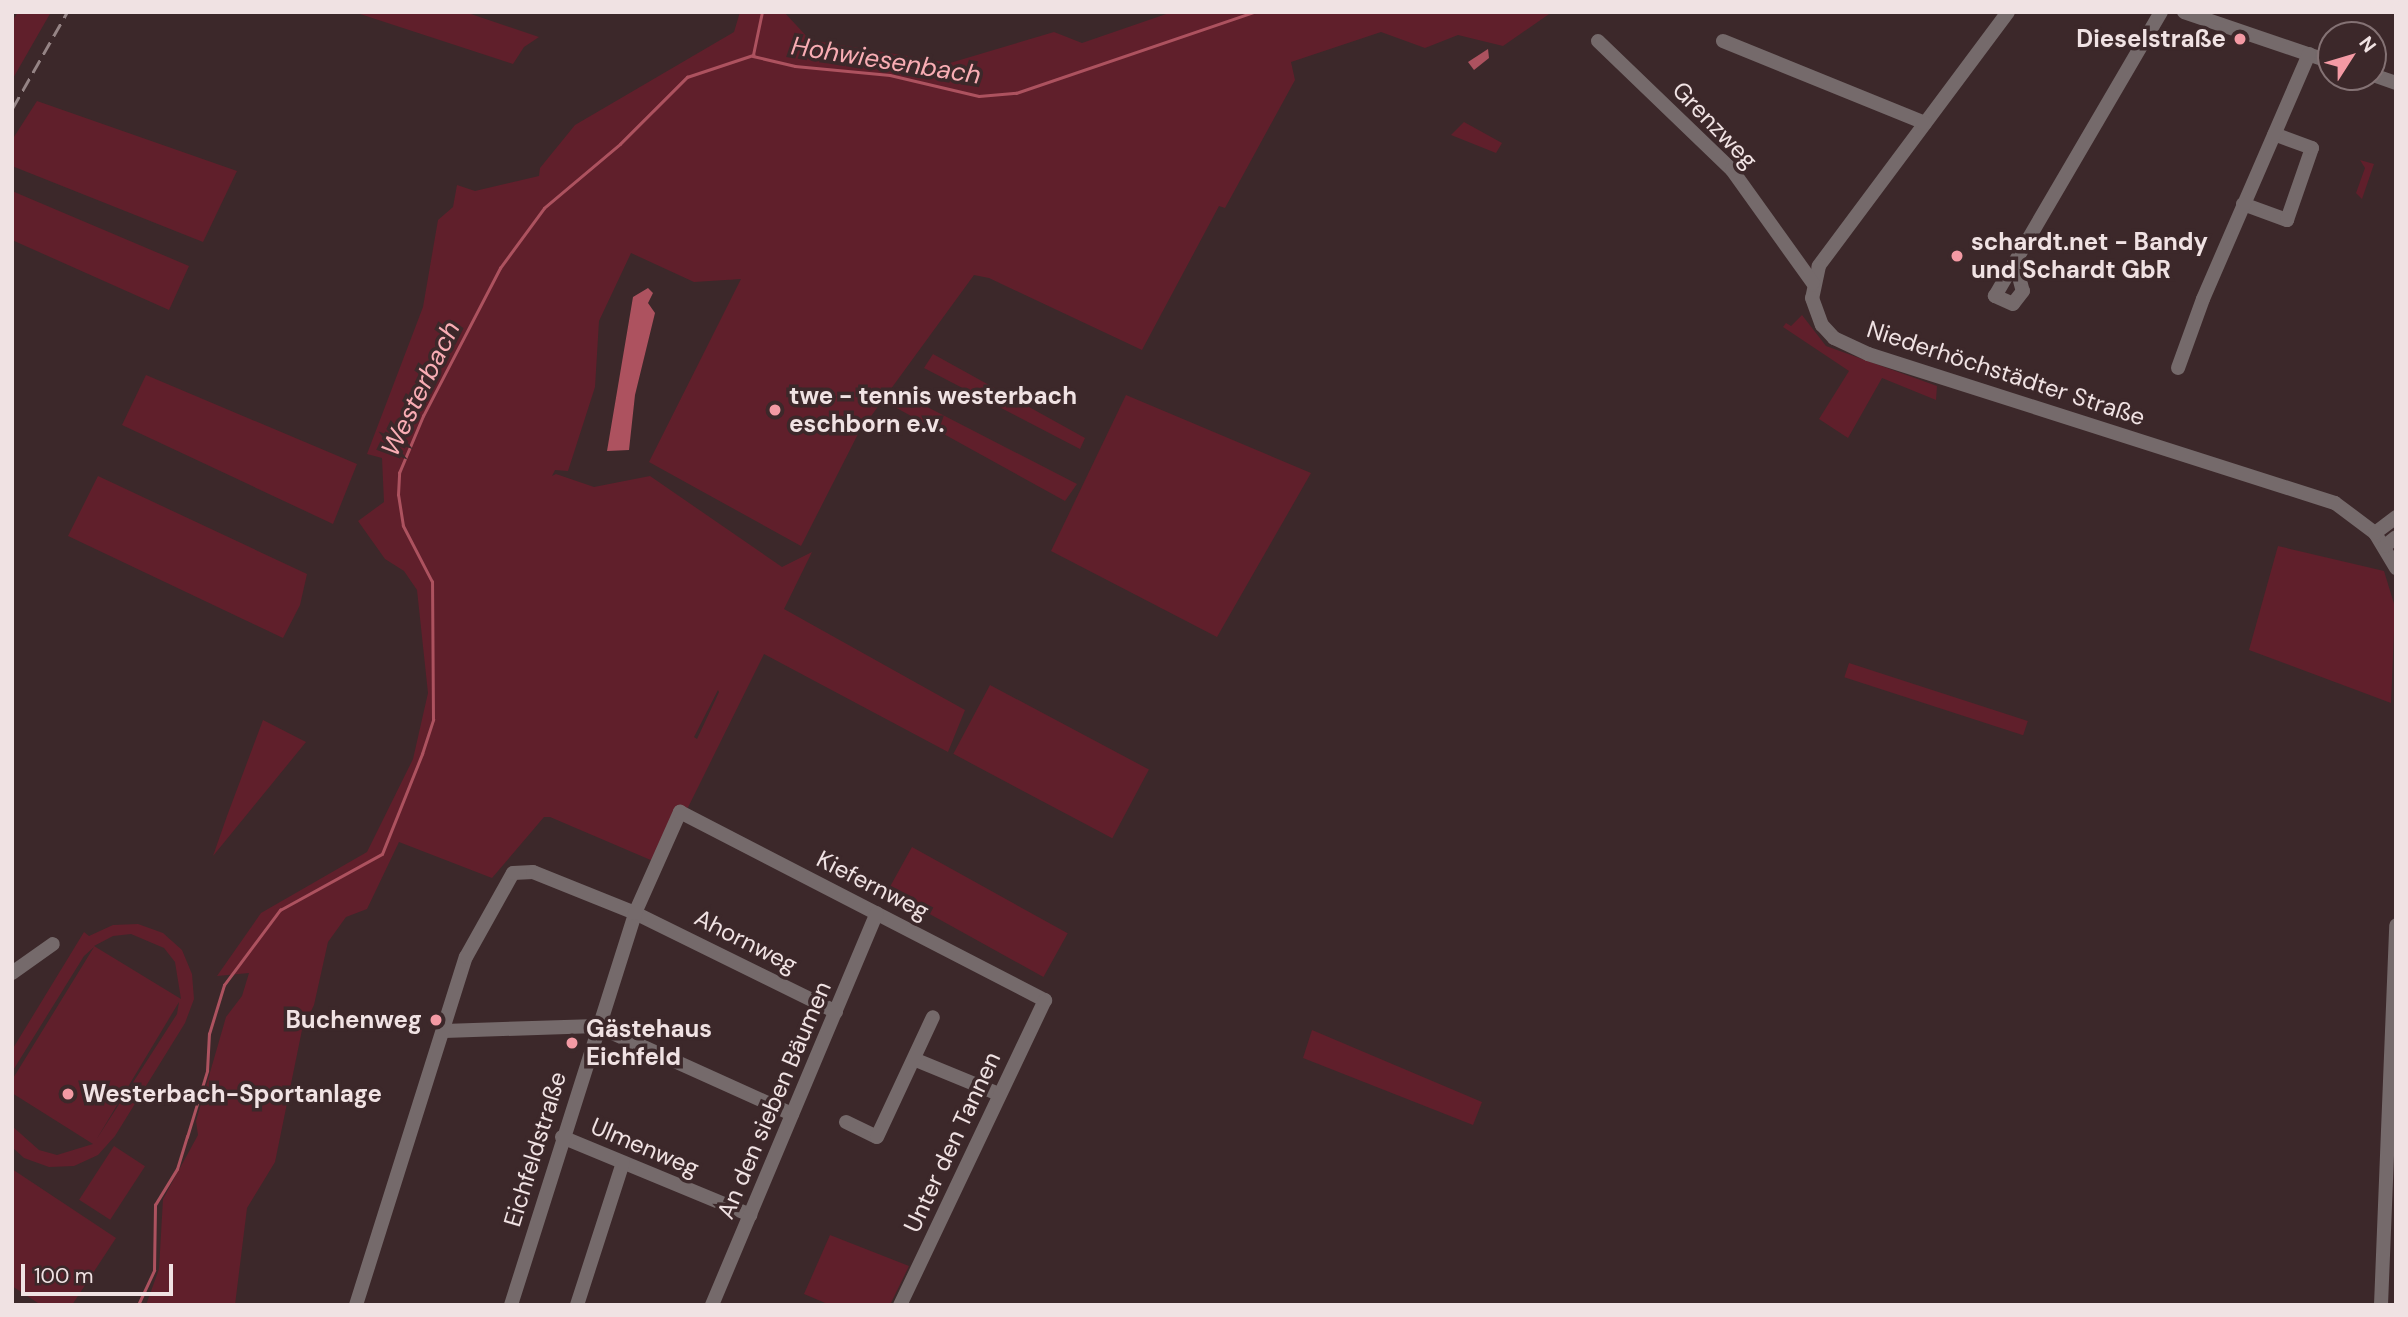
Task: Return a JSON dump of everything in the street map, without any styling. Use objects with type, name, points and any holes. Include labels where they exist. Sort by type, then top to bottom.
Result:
[{"type":"street","points":[[1813,283],[1819,266],[2008,12]]},
{"type":"street","points":[[2015,262],[2161,12]]},
{"type":"street","points":[[2184,12],[2317,57]]},
{"type":"street","name":"Grenzweg","points":[[1598,41],[1732,170],[1813,283]]},
{"type":"street","points":[[1723,41],[1925,123]]},
{"type":"street","points":[[2178,368],[2243,204],[2309,54]]},
{"type":"street","points":[[2243,204],[2287,220],[2312,148],[2274,134]]},
{"type":"street","name":"Niederhöchstädter Straße","points":[[1813,283],[1816,314],[1834,338],[1850,347],[2318,497],[2348,510],[2390,542],[2396,568]]},
{"type":"street","points":[[2375,533],[2396,517]]},
{"type":"street","name":"Kiefernweg","points":[[680,812],[1045,1000]]},
{"type":"street","name":"Eichfeldstraße","points":[[510,1305],[635,913],[680,812]]},
{"type":"street","name":"Ahornweg","points":[[444,1031],[466,957],[502,888],[513,873],[527,870],[635,913],[836,1012]]},
{"type":"street","name":"An den sieben Bäumen","points":[[712,1305],[877,912]]},
{"type":"street","points":[[2381,1305],[2396,925]]},
{"type":"street","points":[[12,973],[53,944]]},
{"type":"street","name":"Unter den Tannen","points":[[900,1305],[1045,1000]]},
{"type":"street","points":[[846,1122],[877,1137],[916,1060],[933,1017]]},
{"type":"street","points":[[356,1305],[444,1031],[597,1026],[792,1114]]},
{"type":"street","points":[[916,1060],[999,1094]]},
{"type":"street","name":"Ulmenweg","points":[[562,1137],[750,1215]]},
{"type":"street","points":[[577,1305],[623,1163]]},
{"type":"shaded area","points":[[18,12],[51,12],[12,80],[12,22]]},
{"type":"shaded area","points":[[354,12],[465,12],[539,37],[524,47],[513,64]]},
{"type":"shaded area","points":[[740,12],[784,12],[810,40],[950,63],[1054,32],[1082,43],[1172,12],[1552,12],[1503,46],[1458,35],[1425,48],[1381,32],[1291,62],[1295,80],[1225,208],[1219,206],[1142,350],[989,278],[974,275],[858,434],[801,546],[649,462],[741,279],[694,282],[631,253],[599,321],[595,387],[568,471],[555,470],[552,476],[556,474],[594,487],[650,476],[782,567],[812,552],[784,609],[965,710],[948,752],[764,654],[660,864],[550,817],[544,817],[492,878],[399,842],[367,909],[346,917],[328,942],[314,1005],[302,1030],[275,1162],[247,1208],[235,1305],[146,1305],[159,1269],[163,1199],[198,1135],[196,1121],[226,1017],[242,996],[249,973],[217,976],[261,913],[367,852],[413,759],[428,693],[417,590],[404,571],[385,559],[358,521],[384,502],[382,458],[367,454],[423,307],[438,220],[453,207],[457,185],[475,191],[539,176],[540,168],[575,125],[734,32]],"holes":[[[718,690],[697,739],[694,737]]]},
{"type":"shaded area","points":[[1488,49],[1489,58],[1474,70],[1468,62]]},
{"type":"shaded area","points":[[37,101],[237,171],[203,242],[12,166],[12,140]]},
{"type":"shaded area","points":[[1464,122],[1502,143],[1496,153],[1451,135]]},
{"type":"shaded area","points":[[2360,160],[2374,164],[2362,199],[2356,193],[2365,168]]},
{"type":"shaded area","points":[[12,191],[189,266],[169,310],[12,240]]},
{"type":"shaded area","points":[[648,288],[653,293],[648,303],[655,313],[635,395],[629,450],[607,451],[633,297]]},
{"type":"shaded area","points":[[1802,315],[1826,346],[1937,386],[1936,400],[1882,378],[1848,438],[1819,419],[1849,371],[1783,327],[1786,323],[1791,326]]},
{"type":"shaded area","points":[[933,354],[1085,438],[1080,449],[924,368]]},
{"type":"shaded area","points":[[146,375],[357,464],[333,524],[122,425]]},
{"type":"shaded area","points":[[904,395],[1077,484],[1065,501],[893,406]]},
{"type":"shaded area","points":[[1126,395],[1311,473],[1217,637],[1051,551]]},
{"type":"shaded area","points":[[98,476],[307,574],[300,605],[283,638],[68,536]]},
{"type":"shaded area","points":[[2278,546],[2384,571],[2395,607],[2391,703],[2249,650]]},
{"type":"shaded area","points":[[1849,663],[2028,721],[2023,735],[1844,677]]},
{"type":"shaded area","points":[[990,685],[1149,770],[1112,838],[953,754]]},
{"type":"shaded area","points":[[263,720],[306,742],[213,856],[227,816]]},
{"type":"shaded area","points":[[912,847],[1068,933],[1043,977],[888,891]]},
{"type":"shaded area","points":[[138,924],[163,933],[182,950],[192,974],[194,999],[185,1023],[115,1136],[98,1155],[74,1166],[49,1167],[24,1158],[12,1147],[12,1126],[39,1150],[57,1155],[93,1144],[12,1093],[12,1080],[94,947],[84,956],[12,1072],[12,1050],[84,932],[89,936],[113,925]],"holes":[[[131,934],[164,948],[175,962],[181,999],[94,946],[113,936]],[[179,1002],[177,1014],[96,1140]]]},
{"type":"shaded area","points":[[1312,1030],[1482,1102],[1473,1125],[1303,1058]]},
{"type":"shaded area","points":[[114,1146],[145,1166],[110,1220],[79,1200]]},
{"type":"shaded area","points":[[12,1169],[116,1238],[72,1305],[41,1305],[12,1286]]},
{"type":"shaded area","points":[[830,1235],[909,1266],[890,1305],[830,1305],[804,1294]]},
{"type":"waterway","name":"Westerbach","points":[[138,1305],[154,1270],[155,1205],[177,1169],[207,1071],[209,1034],[224,985],[280,910],[382,854],[433,720],[432,582],[403,526],[398,495],[399,473],[423,416],[500,268],[544,208],[620,144],[687,77],[753,55],[762,12]]},
{"type":"waterway","name":"Hohwiesenbach","points":[[753,56],[795,66],[890,75],[979,96],[1016,93],[1254,12]]},
{"type":"railway","points":[[12,109],[67,12]]},
{"type":"place","name":"Dieselstraße","points":[[2240,39]]},
{"type":"place","name":"schardt.net - Bandy und Schardt GbR","points":[[1957,256]]},
{"type":"place","name":"twe - tennis westerbach eschborn e.v.","points":[[775,410]]},
{"type":"place","name":"Buchenweg","points":[[436,1020]]},
{"type":"place","name":"Gästehaus Eichfeld","points":[[572,1043]]},
{"type":"place","name":"Westerbach-Sportanlage","points":[[68,1094]]}]
